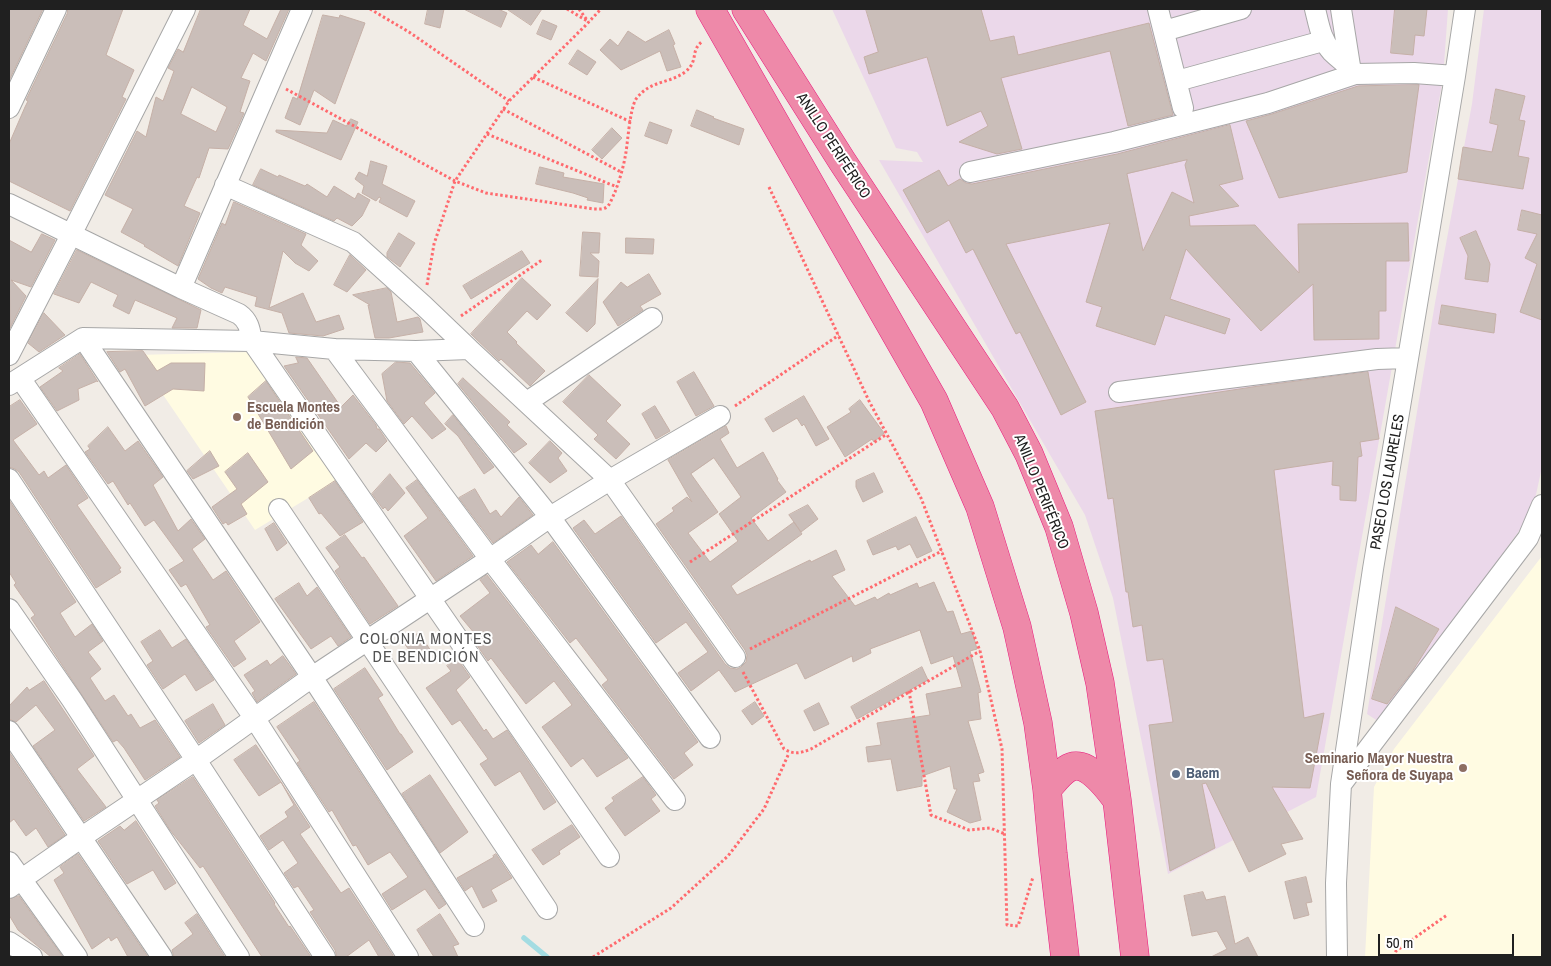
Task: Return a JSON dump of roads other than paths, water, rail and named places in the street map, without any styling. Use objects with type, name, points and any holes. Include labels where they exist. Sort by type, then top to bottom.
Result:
[{"type":"highway","name":"ANILLO PERIFÉRICO","points":[[746,9],[842,161],[1005,408],[1029,454],[1059,527],[1084,613],[1100,683],[1117,800],[1135,957]]},
{"type":"highway","points":[[716,19],[934,400],[980,507],[1016,627],[1038,723],[1065,957]]},
{"type":"highway","points":[[1047,789],[1068,768],[1079,766],[1099,776],[1117,800]]},
{"type":"street","points":[[9,108],[56,9]]},
{"type":"street","points":[[9,355],[185,9]]},
{"type":"street","points":[[181,288],[302,9]]},
{"type":"street","points":[[1158,9],[1183,108]]},
{"type":"street","points":[[1164,32],[1241,9]]},
{"type":"street","points":[[1315,9],[1323,41],[1334,54],[1353,70]]},
{"type":"street","points":[[1340,9],[1353,70]]},
{"type":"street","name":"PASEO LOS LAURELES","points":[[1337,957],[1336,883],[1342,784],[1373,569],[1465,9]]},
{"type":"street","points":[[1177,81],[1323,41]]},
{"type":"street","points":[[970,172],[1114,142],[1268,103],[1353,70],[1455,76]]},
{"type":"street","points":[[225,185],[353,242],[446,326],[469,350],[610,480],[735,657]]},
{"type":"street","points":[[9,204],[246,319],[250,327],[252,341],[609,857]]},
{"type":"street","points":[[527,402],[652,318]]},
{"type":"street","points":[[408,957],[255,719],[15,382],[84,338],[252,341],[334,349],[469,350]]},
{"type":"street","points":[[84,338],[312,677],[474,926]]},
{"type":"street","points":[[334,349],[490,559],[675,800]]},
{"type":"street","points":[[416,351],[550,517],[710,738]]},
{"type":"street","points":[[1119,392],[1377,359],[1408,358]]},
{"type":"street","points":[[15,884],[82,836],[137,801],[255,719],[312,677],[550,517],[720,416]]},
{"type":"street","points":[[9,479],[325,957]]},
{"type":"street","points":[[1342,784],[1528,538],[1542,505]]},
{"type":"street","points":[[279,510],[546,909]]},
{"type":"street","points":[[9,609],[72,700],[239,957]]},
{"type":"street","points":[[9,731],[82,836],[162,957]]},
{"type":"street","points":[[9,862],[15,884],[77,957]]},
{"type":"waterway","points":[[524,938],[547,957]]},
{"type":"place","name":"Escuela Montes de Bendición","points":[[237,417]]},
{"type":"place","name":"Seminario Mayor Nuestra Señora de Suyapa","points":[[1463,768]]},
{"type":"place","name":"Baem","points":[[1176,774]]},
{"type":"district","name":"COLONIA MONTES DE BENDICIÓN","points":[[426,649]]}]
